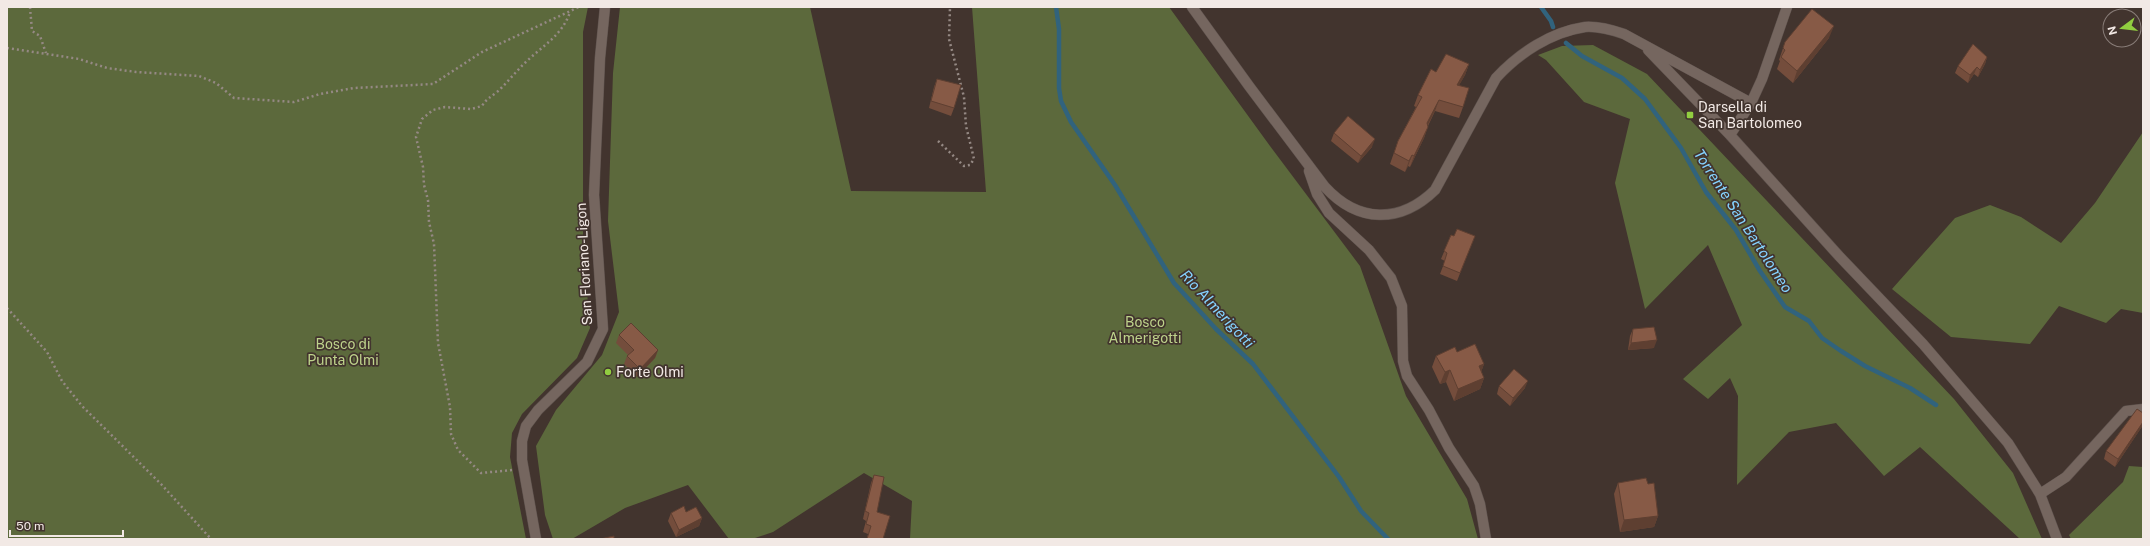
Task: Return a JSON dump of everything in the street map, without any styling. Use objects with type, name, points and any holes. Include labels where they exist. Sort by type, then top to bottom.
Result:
[{"type":"street","name":"San Floriano-Ligon","points":[[536,539],[525,475],[522,441],[526,426],[538,410],[587,362],[603,329],[594,195],[600,58],[605,7]]},
{"type":"street","points":[[1192,7],[1306,163],[1334,196],[1347,206],[1359,211],[1375,214],[1393,215],[1408,210],[1424,201],[1435,190],[1496,78],[1509,64],[1537,44],[1586,27],[1607,28],[1641,42],[1751,103]]},
{"type":"street","points":[[1730,135],[1751,103],[1762,79],[1787,7]]},
{"type":"street","points":[[1641,42],[1730,135],[1839,256],[1928,350],[2008,443],[2040,494],[2057,539]]},
{"type":"street","points":[[1306,163],[1316,194],[1329,213],[1369,250],[1391,278],[1402,306],[1402,361],[1406,376],[1429,410],[1449,448],[1474,486],[1480,504],[1486,539]]},
{"type":"street","points":[[2040,494],[2066,477],[2126,411],[2143,409]]},
{"type":"path","points":[[30,7],[32,31],[40,36],[46,53]]},
{"type":"path","points":[[7,48],[46,53],[136,72],[199,76],[216,83],[234,98],[294,102],[320,94],[354,88],[433,84],[482,52],[579,7]]},
{"type":"path","points":[[938,141],[964,166],[970,165],[974,158],[966,126],[964,97],[949,39],[950,7]]},
{"type":"path","points":[[525,475],[514,469],[481,473],[458,450],[451,434],[450,407],[438,343],[434,244],[429,222],[428,200],[424,185],[423,167],[416,137],[422,119],[433,110],[444,107],[471,109],[482,106],[486,99],[497,92],[528,60],[550,42],[567,21],[570,12]]},
{"type":"path","points":[[7,308],[47,352],[62,381],[82,406],[161,484],[211,539]]},
{"type":"green space","name":"Bosco di Punta Olmi","points":[[7,7],[588,7],[583,32],[583,244],[590,328],[577,358],[522,414],[512,433],[510,457],[526,539],[7,539]]},
{"type":"green space","name":"Bosco Almerigotti","points":[[620,7],[810,7],[851,191],[986,192],[972,7],[1169,7],[1270,146],[1360,266],[1406,396],[1467,499],[1478,539],[910,539],[912,501],[864,473],[773,532],[752,539],[729,539],[688,485],[625,508],[572,539],[553,539],[545,515],[536,446],[556,410],[602,355],[619,312],[608,221],[613,73]]},
{"type":"green space","points":[[1593,45],[1647,74],[1954,399],[2013,473],[2042,539],[2020,539],[1920,447],[1884,476],[1836,423],[1789,432],[1737,485],[1738,396],[1730,378],[1708,399],[1683,379],[1742,325],[1708,245],[1645,309],[1615,183],[1630,119],[1584,102],[1546,60],[1538,55],[1562,46]]},
{"type":"green space","points":[[2143,132],[2143,313],[2121,309],[2106,323],[2059,306],[2030,344],[1951,337],[1892,289],[1955,218],[1990,205],[2021,217],[2061,243],[2095,203]]},
{"type":"green space","points":[[2129,466],[2143,467],[2143,539],[2071,539],[2069,535],[2123,482]]},
{"type":"building","points":[[1812,9],[1834,26],[1797,71],[1781,57],[1785,50],[1783,48],[1785,42]]},
{"type":"building","points":[[1973,44],[1987,57],[1980,70],[1977,67],[1970,75],[1958,66]]},
{"type":"building","points":[[1446,54],[1469,64],[1457,85],[1469,88],[1463,107],[1439,100],[1427,123],[1428,127],[1414,156],[1412,155],[1409,161],[1394,153],[1398,141],[1422,97],[1418,95],[1431,69],[1436,72]]},
{"type":"building","points":[[937,79],[961,85],[954,108],[931,101]]},
{"type":"building","points":[[1348,116],[1375,139],[1361,156],[1334,133]]},
{"type":"building","points":[[1457,229],[1475,236],[1460,273],[1443,266],[1447,253],[1444,251],[1451,235],[1454,236]]},
{"type":"building","points":[[631,323],[658,350],[640,369],[627,356],[634,350],[619,335]]},
{"type":"building","points":[[1654,327],[1657,340],[1631,343],[1633,329]]},
{"type":"building","points":[[1475,344],[1484,364],[1479,366],[1484,378],[1458,389],[1450,370],[1445,372],[1436,356],[1455,347],[1457,352]]},
{"type":"building","points":[[1514,369],[1528,381],[1513,398],[1499,386]]},
{"type":"building","points":[[2137,409],[2143,413],[2143,422],[2118,459],[2106,451]]},
{"type":"building","points":[[874,475],[884,477],[877,512],[890,516],[883,539],[867,539],[871,526],[866,524],[869,513],[865,511]]},
{"type":"building","points":[[1646,478],[1648,484],[1654,483],[1658,516],[1624,520],[1618,483]]},
{"type":"building","points":[[684,506],[686,512],[696,507],[702,518],[679,530],[671,513]]},
{"type":"building","points":[[614,536],[614,539],[600,539]]},
{"type":"waterway","name":"Rio Almerigotti","points":[[1056,7],[1059,29],[1059,88],[1061,101],[1071,122],[1115,185],[1174,283],[1216,329],[1253,364],[1339,477],[1361,511],[1388,539]]},
{"type":"waterway","name":"Torrente San Bartolomeo","points":[[1541,7],[1551,21],[1553,27]]},
{"type":"waterway","name":"Torrente San Bartolomeo","points":[[1566,43],[1582,56],[1622,78],[1645,99],[1681,148],[1706,192],[1736,230],[1760,271],[1785,307],[1809,321],[1822,338],[1841,351],[1865,366],[1910,388],[1936,405]]},
{"type":"place","name":"Darsella di San Bartolomeo","points":[[1690,115]]},
{"type":"place","name":"Forte Olmi","points":[[608,372]]}]
